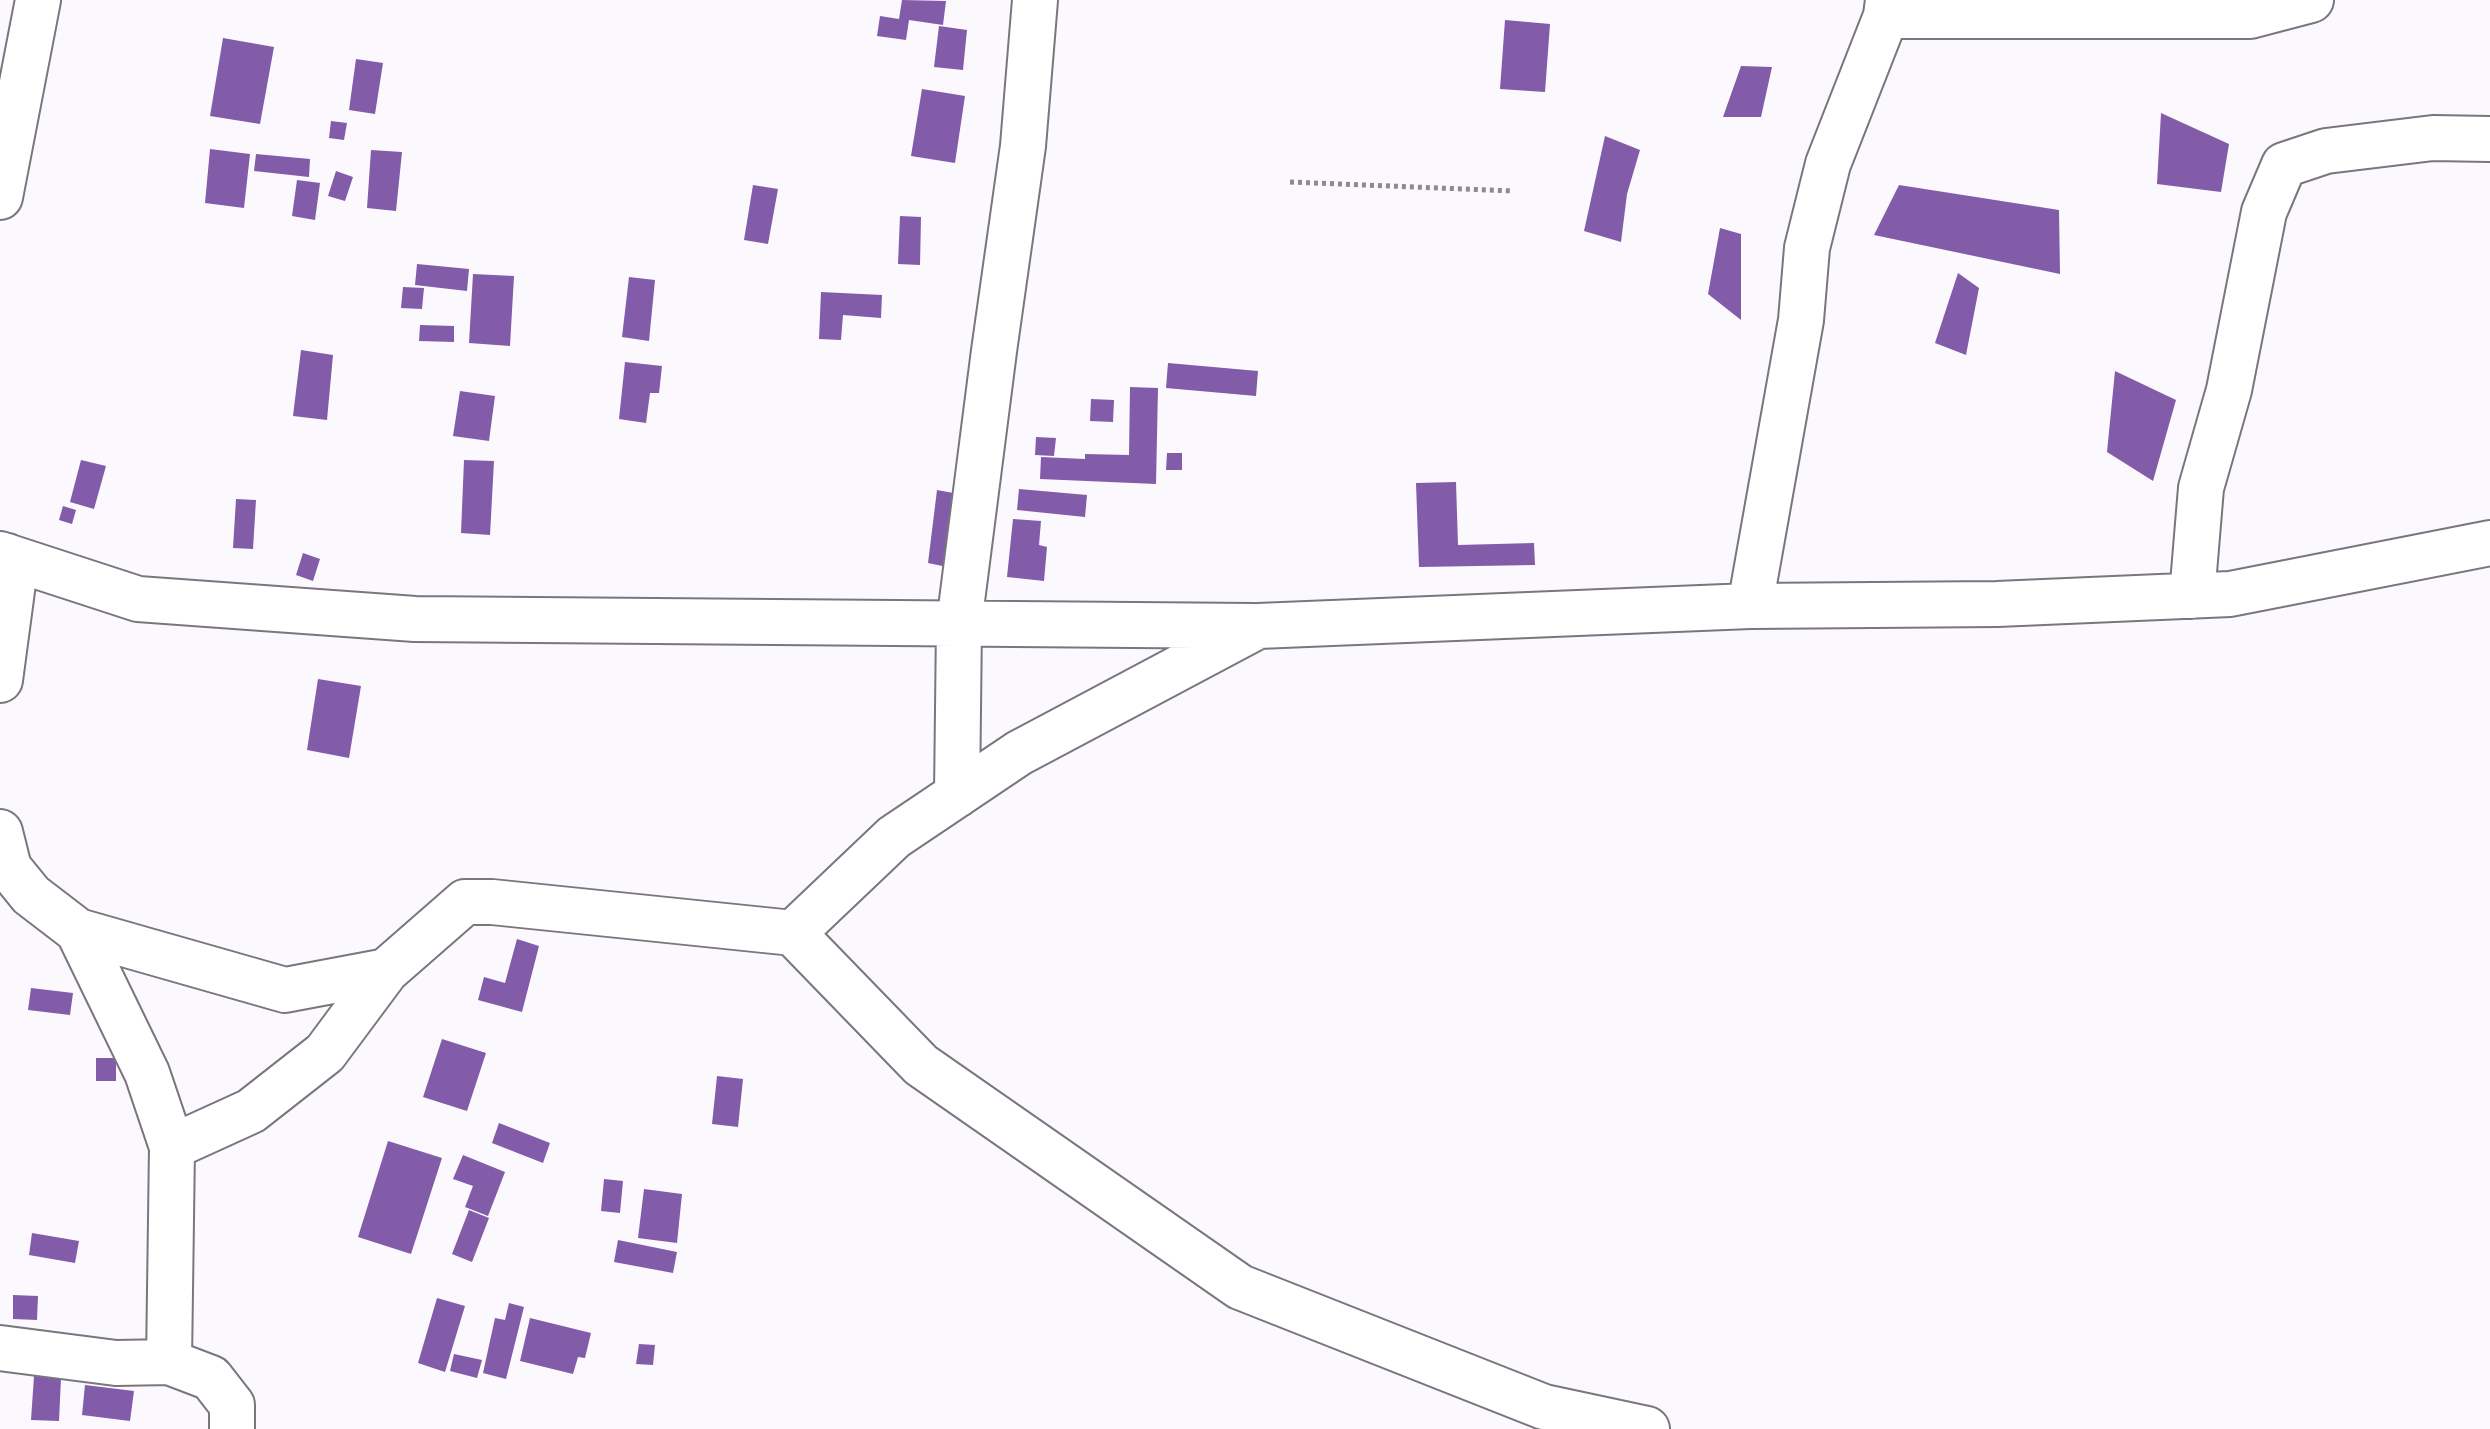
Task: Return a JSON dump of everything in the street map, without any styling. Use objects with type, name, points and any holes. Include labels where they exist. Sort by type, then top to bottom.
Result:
[{"type":"main road","points":[[0,197],[38,0]]},
{"type":"main road","points":[[957,795],[959,624],[1023,146],[1035,0]]},
{"type":"main road","points":[[1750,606],[1801,320],[1807,248],[1828,164],[1887,8],[2250,16],[2311,0]]},
{"type":"main road","points":[[2192,596],[2201,488],[2229,390],[2264,212],[2284,165],[2326,151],[2433,138],[2490,139]]},
{"type":"main road","points":[[3,555],[138,599],[415,619],[1258,626],[1750,606],[1997,604],[2230,594],[2490,543]]},
{"type":"main road","points":[[0,680],[13,583],[3,555]]},
{"type":"main road","points":[[793,933],[894,837],[1019,753],[1258,626]]},
{"type":"main road","points":[[0,832],[9,868],[31,895],[78,931],[285,990],[386,971]]},
{"type":"main road","points":[[172,1147],[251,1111],[325,1053],[386,971],[465,902],[492,902],[793,933],[921,1065],[1240,1287],[1556,1418],[1647,1429]]},
{"type":"main road","points":[[78,931],[147,1073],[172,1147],[169,1362]]},
{"type":"main road","points":[[0,1348],[116,1363],[169,1362],[211,1378],[232,1405],[232,1429]]},
{"type":"path","points":[[1290,182],[1513,191]]},
{"type":"building","points":[[902,0],[946,1],[943,25],[909,20],[906,40],[877,36],[880,16],[899,19]]},
{"type":"building","points":[[1505,20],[1550,24],[1545,92],[1500,89]]},
{"type":"building","points":[[939,26],[967,30],[963,70],[934,67]]},
{"type":"building","points":[[223,38],[274,47],[260,124],[210,116]]},
{"type":"building","points":[[356,59],[383,63],[375,114],[349,110]]},
{"type":"building","points":[[1741,66],[1772,67],[1761,117],[1723,117]]},
{"type":"building","points":[[922,89],[965,96],[955,163],[911,156]]},
{"type":"building","points":[[2161,113],[2229,144],[2221,192],[2157,184]]},
{"type":"building","points":[[331,121],[347,123],[344,140],[329,138]]},
{"type":"building","points":[[1605,136],[1640,150],[1627,194],[1621,242],[1584,231]]},
{"type":"building","points":[[210,149],[250,154],[244,208],[205,203]]},
{"type":"building","points":[[371,150],[402,152],[396,211],[367,208]]},
{"type":"building","points":[[256,154],[310,159],[309,177],[254,171]]},
{"type":"building","points":[[336,171],[353,177],[345,201],[328,196]]},
{"type":"building","points":[[297,180],[320,183],[315,220],[292,216]]},
{"type":"building","points":[[753,185],[778,189],[768,244],[744,240]]},
{"type":"building","points":[[1899,185],[2059,210],[2060,274],[1874,235]]},
{"type":"building","points":[[900,216],[921,217],[920,265],[898,264]]},
{"type":"building","points":[[1720,228],[1741,234],[1741,320],[1708,294]]},
{"type":"building","points":[[417,264],[469,269],[467,291],[415,285]]},
{"type":"building","points":[[1958,273],[1979,288],[1966,355],[1935,343]]},
{"type":"building","points":[[473,274],[514,276],[510,346],[469,343]]},
{"type":"building","points":[[629,277],[655,280],[649,341],[622,337]]},
{"type":"building","points":[[403,287],[424,288],[422,309],[401,308]]},
{"type":"building","points":[[821,292],[882,295],[881,318],[843,315],[841,340],[819,339]]},
{"type":"building","points":[[420,325],[454,326],[454,342],[419,341]]},
{"type":"building","points":[[301,350],[333,355],[327,420],[293,416]]},
{"type":"building","points":[[625,362],[662,366],[659,393],[650,393],[646,423],[619,419]]},
{"type":"building","points":[[1168,363],[1258,371],[1256,396],[1166,388]]},
{"type":"building","points":[[2115,371],[2176,400],[2153,481],[2107,452]]},
{"type":"building","points":[[1130,387],[1158,388],[1156,484],[1040,479],[1041,457],[1085,459],[1085,454],[1129,455]]},
{"type":"building","points":[[460,391],[495,396],[489,441],[453,436]]},
{"type":"building","points":[[1091,399],[1114,400],[1113,422],[1090,421]]},
{"type":"building","points":[[1036,437],[1056,438],[1054,456],[1035,455]]},
{"type":"building","points":[[1167,453],[1182,453],[1182,470],[1166,470]]},
{"type":"building","points":[[81,460],[106,466],[94,509],[70,502]]},
{"type":"building","points":[[464,460],[494,461],[490,535],[461,533]]},
{"type":"building","points":[[1456,482],[1458,545],[1534,543],[1535,565],[1419,567],[1416,483]]},
{"type":"building","points":[[1019,489],[1087,495],[1085,517],[1017,510]]},
{"type":"building","points":[[937,490],[964,495],[957,569],[928,563]]},
{"type":"building","points":[[236,499],[256,500],[253,549],[233,548]]},
{"type":"building","points":[[63,506],[76,510],[72,524],[59,520]]},
{"type":"building","points":[[1013,519],[1041,521],[1039,545],[1047,547],[1044,581],[1007,577]]},
{"type":"building","points":[[303,553],[320,559],[313,581],[296,575]]},
{"type":"building","points":[[318,679],[361,686],[349,758],[307,750]]},
{"type":"building","points":[[517,939],[539,946],[522,1012],[478,1000],[484,977],[505,983]]},
{"type":"building","points":[[31,988],[73,993],[70,1015],[28,1010]]},
{"type":"building","points":[[442,1039],[486,1053],[467,1111],[423,1097]]},
{"type":"building","points":[[96,1058],[116,1058],[116,1081],[96,1081]]},
{"type":"building","points":[[717,1076],[743,1079],[738,1127],[712,1124]]},
{"type":"building","points":[[499,1123],[550,1143],[543,1163],[492,1143]]},
{"type":"building","points":[[388,1141],[442,1158],[411,1254],[358,1237]]},
{"type":"building","points":[[463,1155],[505,1172],[488,1216],[465,1207],[473,1186],[453,1179]]},
{"type":"building","points":[[604,1179],[623,1181],[620,1213],[601,1211]]},
{"type":"building","points":[[644,1189],[682,1194],[677,1243],[638,1238]]},
{"type":"building","points":[[469,1210],[489,1218],[472,1262],[452,1254]]},
{"type":"building","points":[[32,1233],[79,1241],[75,1263],[29,1255]]},
{"type":"building","points":[[618,1240],[677,1252],[673,1273],[614,1262]]},
{"type":"building","points":[[13,1295],[38,1296],[37,1320],[13,1319]]},
{"type":"building","points":[[437,1298],[465,1306],[445,1372],[418,1363]]},
{"type":"building","points":[[509,1303],[524,1307],[506,1379],[483,1373],[495,1318],[505,1320]]},
{"type":"building","points":[[530,1318],[591,1333],[585,1358],[578,1357],[573,1374],[520,1361]]},
{"type":"building","points":[[639,1344],[655,1345],[653,1365],[636,1364]]},
{"type":"building","points":[[454,1354],[482,1360],[477,1378],[450,1371]]},
{"type":"building","points":[[34,1376],[61,1378],[59,1421],[31,1420]]},
{"type":"building","points":[[85,1385],[134,1391],[130,1421],[82,1415]]}]
